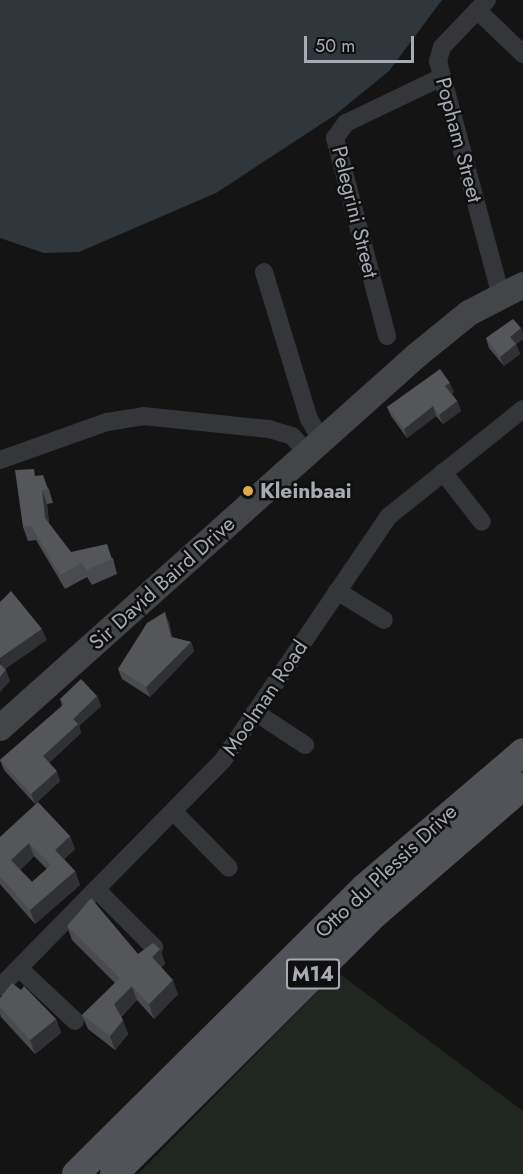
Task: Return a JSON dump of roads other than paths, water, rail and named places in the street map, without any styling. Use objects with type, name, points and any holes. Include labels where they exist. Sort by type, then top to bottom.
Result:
[{"type":"main road","name":"Otto du Plessis Drive","points":[[114,1174],[403,852],[523,752]]},
{"type":"main road","name":"Otto du Plessis Drive","points":[[76,1174],[290,979],[523,786]]},
{"type":"street","points":[[482,5],[523,54]]},
{"type":"street","name":"Popham Street","points":[[482,5],[442,47],[442,77],[512,290]]},
{"type":"street","name":"Pelegrini Street","points":[[387,336],[335,138],[346,123],[442,77]]},
{"type":"street","points":[[264,272],[309,419],[314,446]]},
{"type":"street","name":"Sir David Baird Drive","points":[[0,728],[314,446],[455,323],[512,290]]},
{"type":"street","name":"Moolman Road","points":[[0,987],[224,760],[389,516],[523,409]]},
{"type":"street","points":[[0,460],[107,422],[143,416],[269,429],[314,446]]},
{"type":"street","points":[[443,472],[482,522]]},
{"type":"street","points":[[337,591],[384,620]]},
{"type":"street","points":[[255,712],[305,745]]},
{"type":"street","points":[[174,812],[229,868]]},
{"type":"street","points":[[97,890],[154,947]]},
{"type":"street","points":[[19,968],[75,1021]]},
{"type":"place","name":"Kleinbaai","points":[[248,491]]}]
